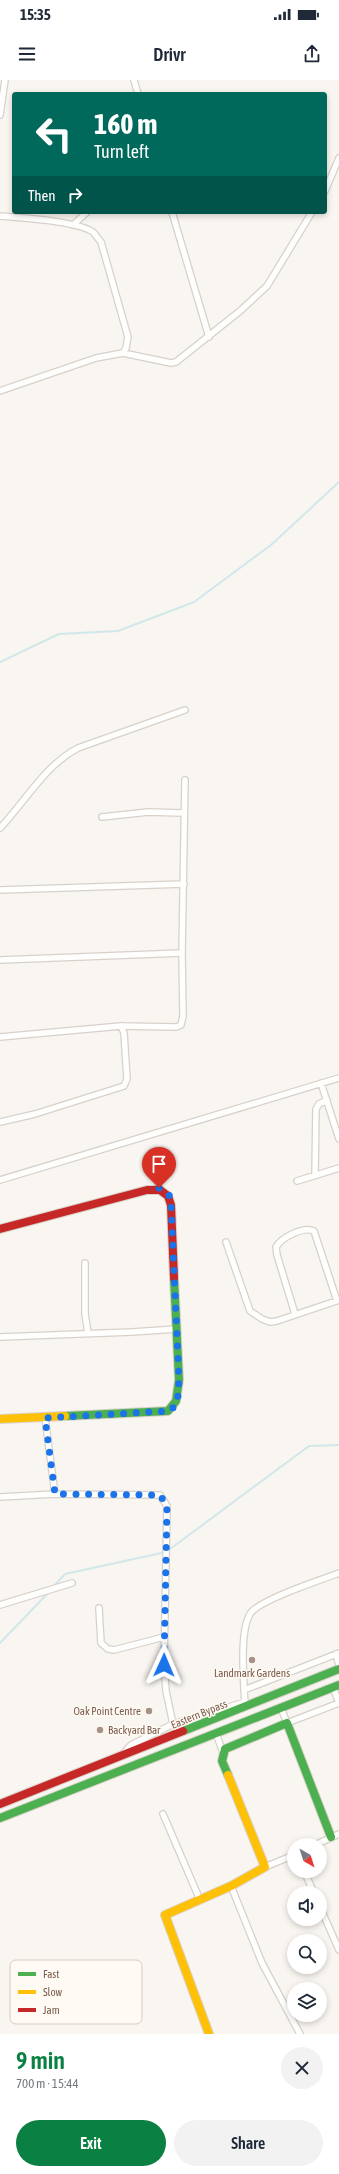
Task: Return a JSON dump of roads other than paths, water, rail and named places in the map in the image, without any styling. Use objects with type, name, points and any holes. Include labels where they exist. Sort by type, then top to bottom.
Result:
[{"type":"street","points":[[0,115],[5,80]]},
{"type":"street","points":[[134,80],[137,92]]},
{"type":"street","points":[[327,186],[339,158]]},
{"type":"street","points":[[73,225],[85,214]]},
{"type":"street","points":[[173,214],[209,337]]},
{"type":"street","points":[[0,391],[96,358],[123,352],[171,363],[176,362],[209,337],[267,286],[311,214]]},
{"type":"street","points":[[0,216],[73,225],[93,232],[101,242],[128,337],[126,348],[123,352]]},
{"type":"street","points":[[0,828],[50,768],[66,754],[78,748],[185,710]]},
{"type":"street","points":[[0,1036],[121,1026],[176,1027],[180,1025],[183,1020],[183,813],[185,780]]},
{"type":"street","points":[[102,817],[148,812],[183,813]]},
{"type":"street","points":[[0,890],[184,884]]},
{"type":"street","points":[[0,960],[182,953]]},
{"type":"street","points":[[0,1122],[35,1114],[124,1086],[127,1079],[124,1033],[121,1026]]},
{"type":"street","points":[[0,1180],[339,1078]]},
{"type":"street","points":[[321,1083],[339,1139]]},
{"type":"street","points":[[315,1175],[316,1109],[318,1104],[327,1100]]},
{"type":"street","points":[[297,1181],[339,1168]]},
{"type":"street","points":[[0,1229],[154,1189],[162,1190],[170,1196],[179,1380],[177,1400],[174,1408],[168,1411],[0,1419]]},
{"type":"street","points":[[226,1242],[250,1311],[262,1319],[270,1322],[338,1301],[314,1231],[307,1229],[282,1239],[276,1247],[295,1314]]},
{"type":"street","points":[[85,1263],[85,1314],[88,1333]]},
{"type":"street","points":[[0,1336],[132,1332],[177,1328]]},
{"type":"street","points":[[45,1418],[55,1494]]},
{"type":"street","points":[[0,1497],[55,1494],[160,1495],[163,1498],[167,1506],[164,1637],[166,1691],[173,1724]]},
{"type":"street","points":[[123,1756],[131,1745],[173,1724],[245,1705],[244,1660],[246,1623],[253,1610],[270,1600],[339,1573]]},
{"type":"street","points":[[0,1605],[72,1583]]},
{"type":"street","points":[[99,1608],[101,1643],[108,1649],[114,1650],[164,1637]]},
{"type":"street","points":[[244,1690],[337,1653],[339,1665]]},
{"type":"street","name":"Eastern Bypass","points":[[0,1804],[123,1756],[245,1705],[339,1669]]},
{"type":"street","points":[[0,1818],[336,1686],[339,1703],[225,1749],[223,1753]]},
{"type":"street","points":[[281,1708],[335,1835]]},
{"type":"street","points":[[216,1734],[223,1753],[222,1761],[265,1867]]},
{"type":"street","points":[[163,1814],[200,1900]]},
{"type":"street","points":[[209,2034],[165,1915],[231,1886],[265,1867],[287,1858]]},
{"type":"street","points":[[231,1886],[262,1963],[300,2034]]},
{"type":"street","points":[[327,1923],[339,1950]]},
{"type":"waterway","points":[[0,662],[59,634],[118,631],[194,602],[271,545],[339,482]]},
{"type":"waterway","points":[[53,1587],[65,1574],[166,1552],[309,1446],[339,1445]]},
{"type":"waterway","points":[[0,1643],[49,1592]]},
{"type":"place","name":"Landmark Gardens","points":[[252,1660]]},
{"type":"place","name":"Oak Point Centre","points":[[149,1711]]},
{"type":"place","name":"Backyard Bar","points":[[100,1730]]}]
